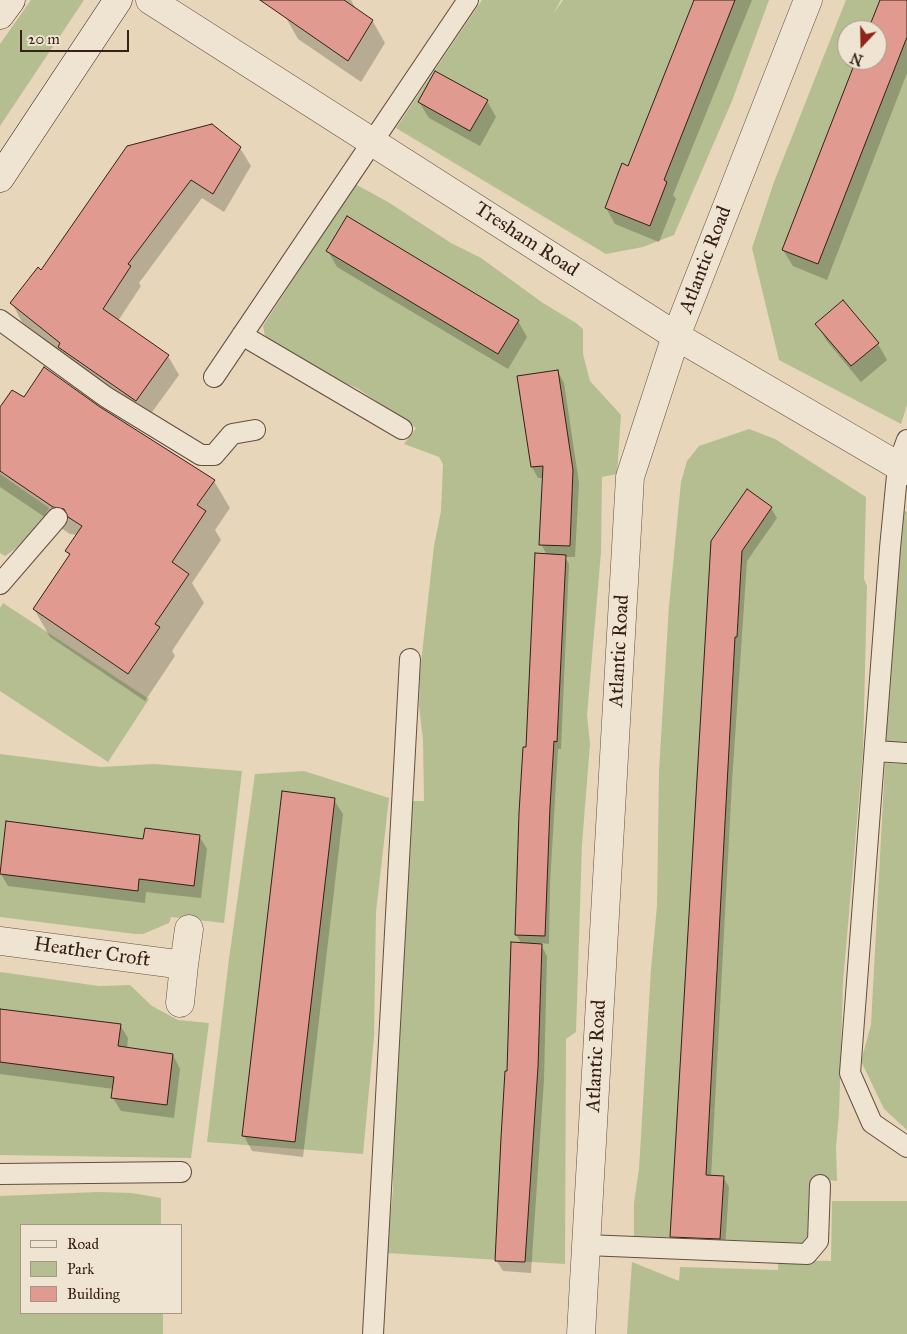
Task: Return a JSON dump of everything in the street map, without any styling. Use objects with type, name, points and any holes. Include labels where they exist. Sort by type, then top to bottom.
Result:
[{"type":"street","points":[[0,15],[10,0]]},
{"type":"street","points":[[0,178],[118,0]]},
{"type":"street","name":"Tresham Road","points":[[150,0],[676,336],[902,468]]},
{"type":"street","name":"Atlantic Road","points":[[581,1334],[630,477],[676,336],[808,0]]},
{"type":"street","points":[[180,1003],[189,929]]},
{"type":"street","name":"Heather Croft","points":[[0,941],[184,965]]},
{"type":"lane","points":[[214,377],[468,0]]},
{"type":"lane","points":[[0,320],[106,396],[201,456],[214,455],[232,434],[255,430]]},
{"type":"lane","points":[[242,335],[402,430]]},
{"type":"lane","points":[[907,440],[902,468],[874,751],[850,1072],[872,1123],[907,1147]]},
{"type":"lane","points":[[4,571],[57,518]]},
{"type":"lane","points":[[373,1334],[410,659]]},
{"type":"lane","points":[[874,751],[907,753]]},
{"type":"lane","points":[[0,1174],[180,1172]]},
{"type":"lane","points":[[586,1245],[807,1254],[818,1241],[820,1185]]},
{"type":"green space","points":[[31,0],[84,0],[0,126],[0,44]]},
{"type":"green space","points":[[482,0],[561,0],[553,14],[563,0],[769,0],[732,101],[674,235],[643,247],[606,254],[396,128]]},
{"type":"green space","points":[[846,0],[907,0],[907,405],[901,424],[779,360],[752,248],[774,182],[837,23],[837,70],[887,70],[887,20],[838,20]]},
{"type":"green space","points":[[355,184],[388,202],[451,243],[481,258],[543,303],[583,329],[583,354],[590,381],[621,415],[617,474],[602,477],[601,552],[587,715],[590,744],[582,844],[576,1032],[566,1039],[565,1264],[386,1253],[393,1191],[393,1126],[411,801],[424,801],[423,740],[419,706],[420,672],[434,546],[441,511],[443,464],[439,457],[404,444],[416,428],[357,388],[326,375],[266,341],[263,326]]},
{"type":"green space","points":[[749,429],[775,439],[866,497],[864,579],[867,586],[863,752],[843,982],[839,1114],[836,1147],[837,1181],[811,1178],[809,1237],[802,1243],[634,1236],[634,1203],[639,1169],[651,969],[657,906],[659,771],[669,606],[681,482],[687,461],[699,446]]},
{"type":"green space","points":[[0,474],[49,508],[32,537],[5,556],[0,553]]},
{"type":"green space","points":[[899,509],[907,512],[907,747],[886,745]]},
{"type":"green space","points":[[3,603],[149,699],[108,762],[0,691],[0,608]]},
{"type":"green space","points":[[0,754],[101,767],[154,764],[242,771],[224,923],[171,917],[169,923],[143,934],[135,934],[0,917]]},
{"type":"green space","points":[[885,763],[907,764],[907,1130],[884,1109],[861,1061],[871,1025]]},
{"type":"green space","points":[[304,771],[389,798],[376,912],[374,1037],[363,1154],[207,1142],[229,959],[255,774]]},
{"type":"green space","points":[[0,972],[99,986],[130,985],[152,1006],[178,1020],[209,1023],[191,1158],[0,1155]]},
{"type":"green space","points":[[98,1192],[132,1193],[161,1198],[161,1224],[20,1224],[20,1314],[163,1314],[163,1334],[0,1334],[0,1196]]},
{"type":"green space","points":[[832,1201],[907,1201],[907,1334],[627,1334],[632,1262],[679,1281],[680,1267],[778,1270],[778,1260],[831,1261]]},
{"type":"building","points":[[260,0],[344,0],[373,20],[348,61]]},
{"type":"building","points":[[694,0],[735,0],[664,180],[667,182],[650,226],[605,208],[622,163],[628,166]]},
{"type":"building","points":[[880,0],[907,0],[907,37],[818,264],[782,250],[852,70],[887,70],[887,20],[872,20]]},
{"type":"building","points":[[435,71],[488,100],[470,131],[418,102]]},
{"type":"building","points":[[212,124],[241,147],[213,194],[191,180],[128,264],[131,266],[103,309],[169,355],[136,401],[58,347],[60,343],[10,303],[38,267],[41,270],[127,146]]},
{"type":"building","points":[[347,216],[519,320],[498,354],[326,251]]},
{"type":"building","points":[[843,300],[879,343],[851,366],[815,324]]},
{"type":"building","points":[[44,367],[100,407],[215,480],[197,505],[206,511],[172,562],[189,574],[155,624],[160,627],[128,674],[33,609],[70,554],[65,551],[82,526],[68,517],[64,509],[53,507],[0,471],[0,407],[12,390],[24,397]]},
{"type":"building","points":[[558,370],[573,470],[570,546],[539,545],[543,466],[531,467],[517,376]]},
{"type":"building","points":[[747,489],[772,507],[742,551],[737,637],[735,637],[706,1175],[724,1176],[720,1239],[670,1237],[711,541]]},
{"type":"building","points":[[535,553],[566,555],[557,742],[554,741],[550,807],[545,936],[515,935],[519,813],[523,747],[526,747]]},
{"type":"building","points":[[282,791],[335,798],[295,1142],[242,1136]]},
{"type":"building","points":[[6,821],[143,839],[145,828],[200,835],[194,886],[139,879],[138,891],[0,874]]},
{"type":"building","points":[[511,942],[542,944],[538,1067],[525,1262],[495,1261],[505,1071],[507,1071]]},
{"type":"building","points":[[0,1009],[121,1024],[118,1046],[173,1054],[167,1105],[111,1098],[114,1077],[0,1062]]}]
